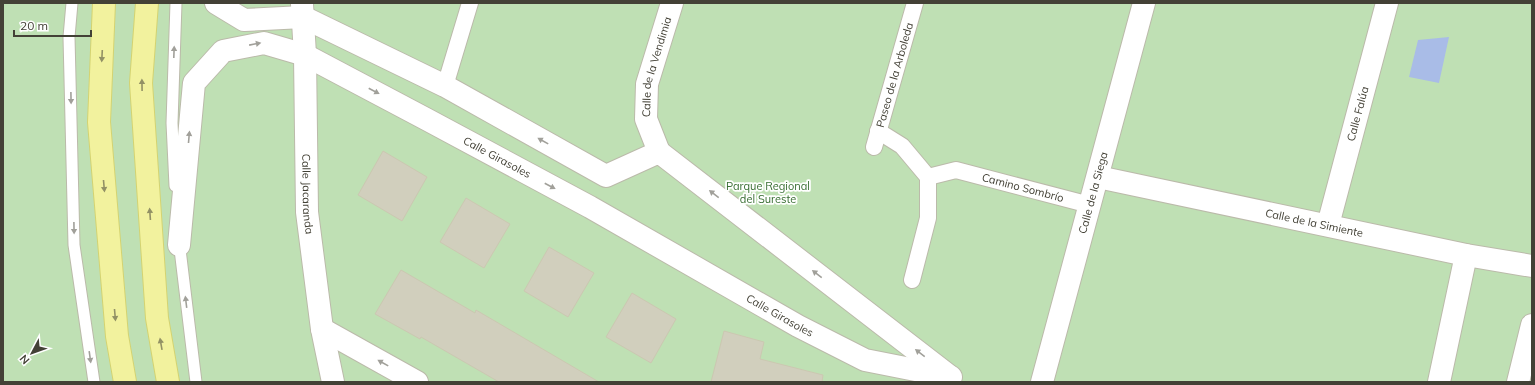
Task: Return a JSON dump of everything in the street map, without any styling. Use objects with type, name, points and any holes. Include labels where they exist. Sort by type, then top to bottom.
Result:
[{"type":"main road","points":[[104,3],[99,122],[117,336],[125,382]]},
{"type":"main road","points":[[147,3],[141,83],[157,318],[168,382]]},
{"type":"street","points":[[216,3],[244,20],[303,10],[445,86],[606,176]]},
{"type":"street","points":[[445,86],[470,3]]},
{"type":"street","name":"Calle de la Vendimia","points":[[659,152],[646,119],[647,84],[672,3]]},
{"type":"street","name":"Paseo de la Arboleda","points":[[874,147],[915,3]]},
{"type":"street","name":"Calle de la Siega","points":[[1042,382],[1144,3]]},
{"type":"street","name":"Calle Falúa","points":[[1328,225],[1387,3]]},
{"type":"street","name":"Calle Jacaranda","points":[[303,10],[307,212],[322,329],[333,382]]},
{"type":"street","name":"Calle Girasoles","points":[[179,245],[194,83],[223,51],[264,43],[305,55],[590,207],[798,326],[865,360],[956,379]]},
{"type":"street","points":[[878,131],[902,146],[928,177],[928,218],[912,280]]},
{"type":"street","name":"Calle Girasoles","points":[[659,152],[956,379]]},
{"type":"street","points":[[590,207],[606,176],[659,152]]},
{"type":"street","name":"Camino Sombrío","points":[[928,177],[956,170],[1090,205]]},
{"type":"street","name":"Calle de la Simiente","points":[[1098,177],[1466,255],[1532,266]]},
{"type":"street","points":[[1439,382],[1466,255]]},
{"type":"street","points":[[1518,382],[1532,325]]},
{"type":"street","points":[[322,329],[417,382]]},
{"type":"lane","points":[[65,3],[69,37],[74,245],[94,382]]},
{"type":"lane","points":[[69,37],[72,3]]},
{"type":"lane","points":[[176,3],[172,123],[179,245],[196,382]]},
{"type":"green space","name":"Parque Regional del Sureste","points":[[3,3],[1532,3],[1532,382],[3,382]]},
{"type":"water","points":[[1449,37],[1439,83],[1409,77],[1418,40]]},
{"type":"building","points":[[383,151],[427,177],[402,221],[358,195]]},
{"type":"building","points":[[466,198],[510,224],[484,268],[440,242]]},
{"type":"building","points":[[549,247],[594,273],[568,317],[524,291]]},
{"type":"building","points":[[401,270],[475,313],[476,310],[599,382],[499,382],[421,337],[420,339],[375,314]]},
{"type":"building","points":[[632,293],[676,319],[651,363],[606,337]]},
{"type":"building","points":[[724,331],[764,342],[760,359],[823,375],[822,382],[711,382]]}]
